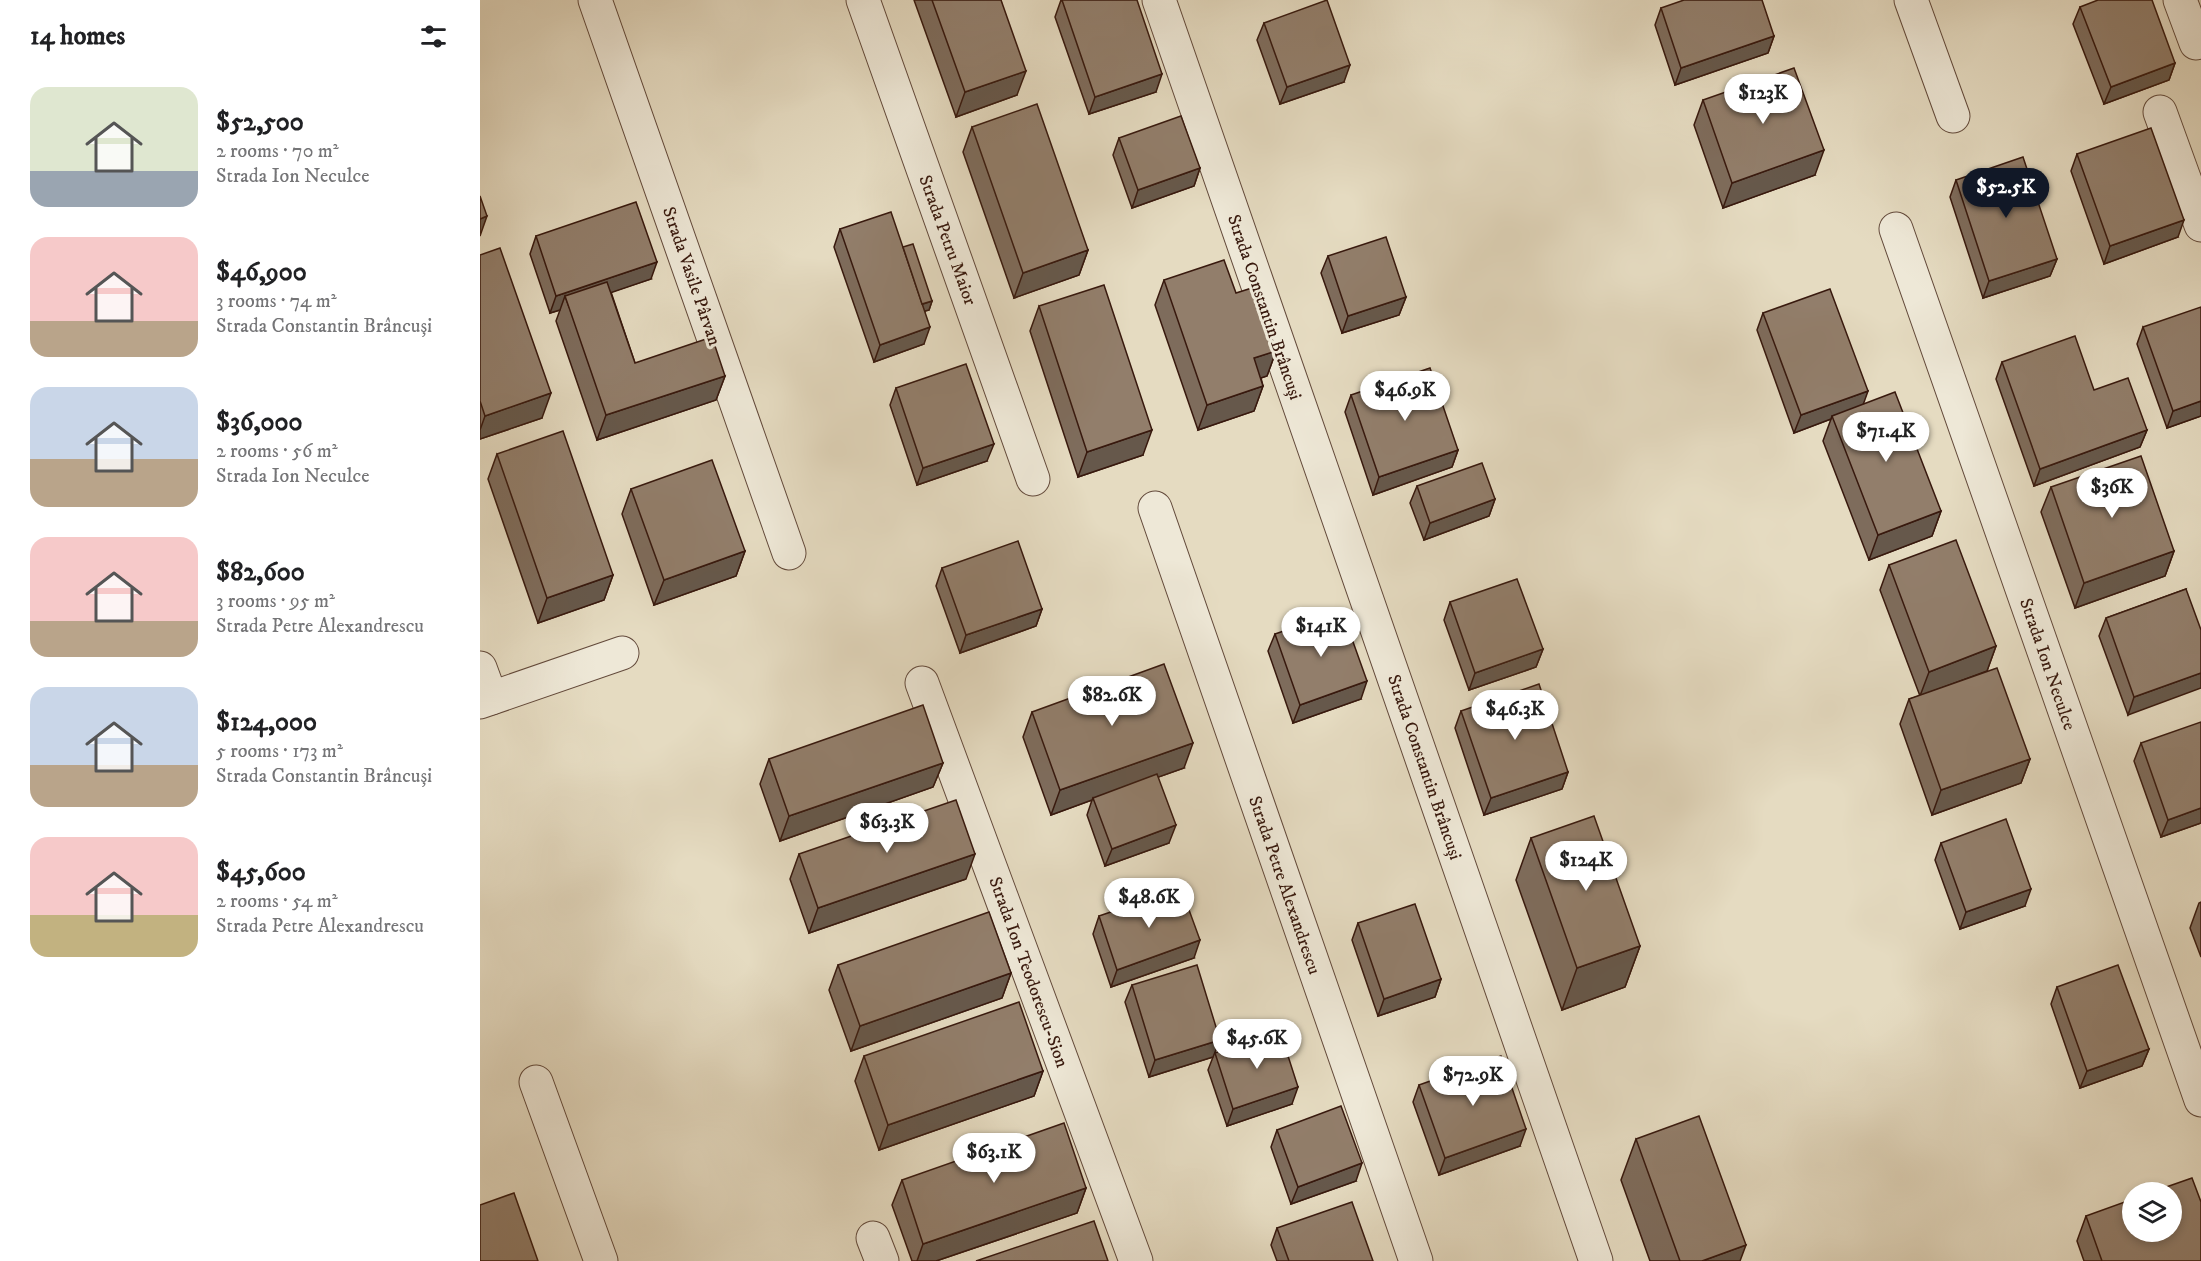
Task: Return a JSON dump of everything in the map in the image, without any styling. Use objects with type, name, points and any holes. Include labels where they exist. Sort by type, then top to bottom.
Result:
[{"type":"street","name":"Strada Vasile Pârvan","points":[[595,0],[789,553]]},
{"type":"street","name":"Strada Petru Maior","points":[[863,0],[1033,479]]},
{"type":"street","name":"Strada Constantin Brâncuși","points":[[1159,0],[1596,1261]]},
{"type":"street","points":[[1911,0],[1953,116]]},
{"type":"street","points":[[2180,0],[2196,43]]},
{"type":"street","points":[[2160,112],[2201,225]]},
{"type":"street","name":"Strada Ion Neculce","points":[[1896,229],[2201,1100]]},
{"type":"street","name":"Strada Petre Alexandrescu","points":[[1155,508],[1416,1261]]},
{"type":"street","points":[[480,668],[485,700],[622,653]]},
{"type":"street","name":"Strada Ion Teodorescu-Sion","points":[[922,683],[1136,1261]]},
{"type":"street","points":[[536,1082],[601,1261]]},
{"type":"building","points":[[932,0],[1001,0],[1026,71],[965,92]]},
{"type":"building","points":[[1062,0],[1137,0],[1162,74],[1095,97]]},
{"type":"building","points":[[1327,0],[1350,65],[1287,87],[1264,23]]},
{"type":"building","points":[[1684,0],[1762,0],[1774,36],[1681,68],[1661,8]]},
{"type":"building","points":[[2098,0],[2152,0],[2175,63],[2111,87],[2080,7]]},
{"type":"building","points":[[1794,68],[1824,150],[1732,183],[1703,100]]},
{"type":"building","points":[[1037,104],[1088,250],[1023,273],[972,127]]},
{"type":"building","points":[[1181,116],[1200,168],[1138,190],[1119,138]]},
{"type":"building","points":[[2151,128],[2184,220],[2110,246],[2077,154]]},
{"type":"building","points":[[2023,157],[2057,259],[1989,281],[1956,180]]},
{"type":"building","points":[[480,196],[487,216],[480,219]]},
{"type":"building","points":[[636,202],[657,262],[556,296],[536,236]]},
{"type":"building","points":[[891,212],[930,327],[880,345],[840,229]]},
{"type":"building","points":[[1386,237],[1406,297],[1348,316],[1328,256]]},
{"type":"building","points":[[913,244],[932,301],[922,304],[903,247]]},
{"type":"building","points":[[500,248],[551,393],[485,416],[480,401],[480,255]]},
{"type":"building","points":[[1224,260],[1236,293],[1255,287],[1276,351],[1254,358],[1263,386],[1207,405],[1164,280]]},
{"type":"building","points":[[607,282],[635,363],[712,337],[725,376],[606,415],[565,296]]},
{"type":"building","points":[[1104,285],[1152,430],[1087,452],[1039,306]]},
{"type":"building","points":[[1830,289],[1868,391],[1801,415],[1763,313]]},
{"type":"building","points":[[2201,307],[2201,401],[2173,411],[2143,327]]},
{"type":"building","points":[[2075,336],[2094,390],[2128,378],[2147,430],[2040,469],[2002,362]]},
{"type":"building","points":[[966,364],[994,444],[923,468],[896,388]]},
{"type":"building","points":[[1430,368],[1458,450],[1379,477],[1351,395]]},
{"type":"building","points":[[1895,392],[1941,511],[1878,535],[1832,416]]},
{"type":"building","points":[[563,431],[613,575],[547,598],[497,454]]},
{"type":"building","points":[[2141,456],[2174,551],[2084,583],[2051,487]]},
{"type":"building","points":[[712,460],[745,551],[664,580],[631,489]]},
{"type":"building","points":[[1482,463],[1495,499],[1430,523],[1417,486]]},
{"type":"building","points":[[1956,540],[1996,646],[1929,672],[1889,565]]},
{"type":"building","points":[[1018,541],[1042,609],[966,635],[942,568]]},
{"type":"building","points":[[1517,579],[1543,649],[1475,673],[1450,602]]},
{"type":"building","points":[[2186,589],[2201,630],[2201,673],[2134,697],[2106,618]]},
{"type":"building","points":[[1342,611],[1367,681],[1300,705],[1275,634]]},
{"type":"building","points":[[1164,664],[1193,743],[1060,790],[1032,712]]},
{"type":"building","points":[[1997,668],[2030,759],[1941,790],[1909,699]]},
{"type":"building","points":[[1539,684],[1568,772],[1491,798],[1461,711]]},
{"type":"building","points":[[923,705],[943,763],[789,816],[769,759]]},
{"type":"building","points":[[2201,722],[2201,808],[2168,820],[2141,743]]},
{"type":"building","points":[[1157,774],[1176,825],[1112,849],[1093,798]]},
{"type":"building","points":[[956,800],[975,854],[818,908],[799,854]]},
{"type":"building","points":[[1594,816],[1640,946],[1577,968],[1531,838]]},
{"type":"building","points":[[2006,819],[2031,889],[1966,912],[1941,843]]},
{"type":"building","points":[[1181,888],[1200,940],[1117,970],[1099,916]]},
{"type":"building","points":[[1415,904],[1441,979],[1384,999],[1358,923]]},
{"type":"building","points":[[989,912],[1011,973],[860,1026],[838,965]]},
{"type":"building","points":[[1197,965],[1220,1040],[1155,1060],[1132,985]]},
{"type":"building","points":[[2118,965],[2149,1049],[2087,1071],[2057,987]]},
{"type":"building","points":[[1019,1002],[1043,1071],[888,1125],[864,1056]]},
{"type":"building","points":[[1280,1031],[1298,1087],[1233,1109],[1215,1053]]},
{"type":"building","points":[[1501,1056],[1526,1129],[1445,1158],[1419,1085]]},
{"type":"building","points":[[1341,1106],[1362,1163],[1298,1187],[1277,1130]]},
{"type":"building","points":[[1699,1116],[1746,1245],[1702,1261],[1680,1261],[1636,1139]]},
{"type":"building","points":[[1064,1123],[1086,1188],[923,1244],[902,1180]]},
{"type":"building","points":[[2192,1178],[2201,1202],[2201,1261],[2102,1261],[2086,1216],[2122,1203],[2122,1242],[2182,1242],[2181,1182]]},
{"type":"building","points":[[514,1193],[538,1261],[480,1261],[480,1205]]},
{"type":"building","points":[[1352,1202],[1373,1261],[1289,1261],[1277,1228]]},
{"type":"building","points":[[1094,1221],[1108,1261],[976,1261]]}]
